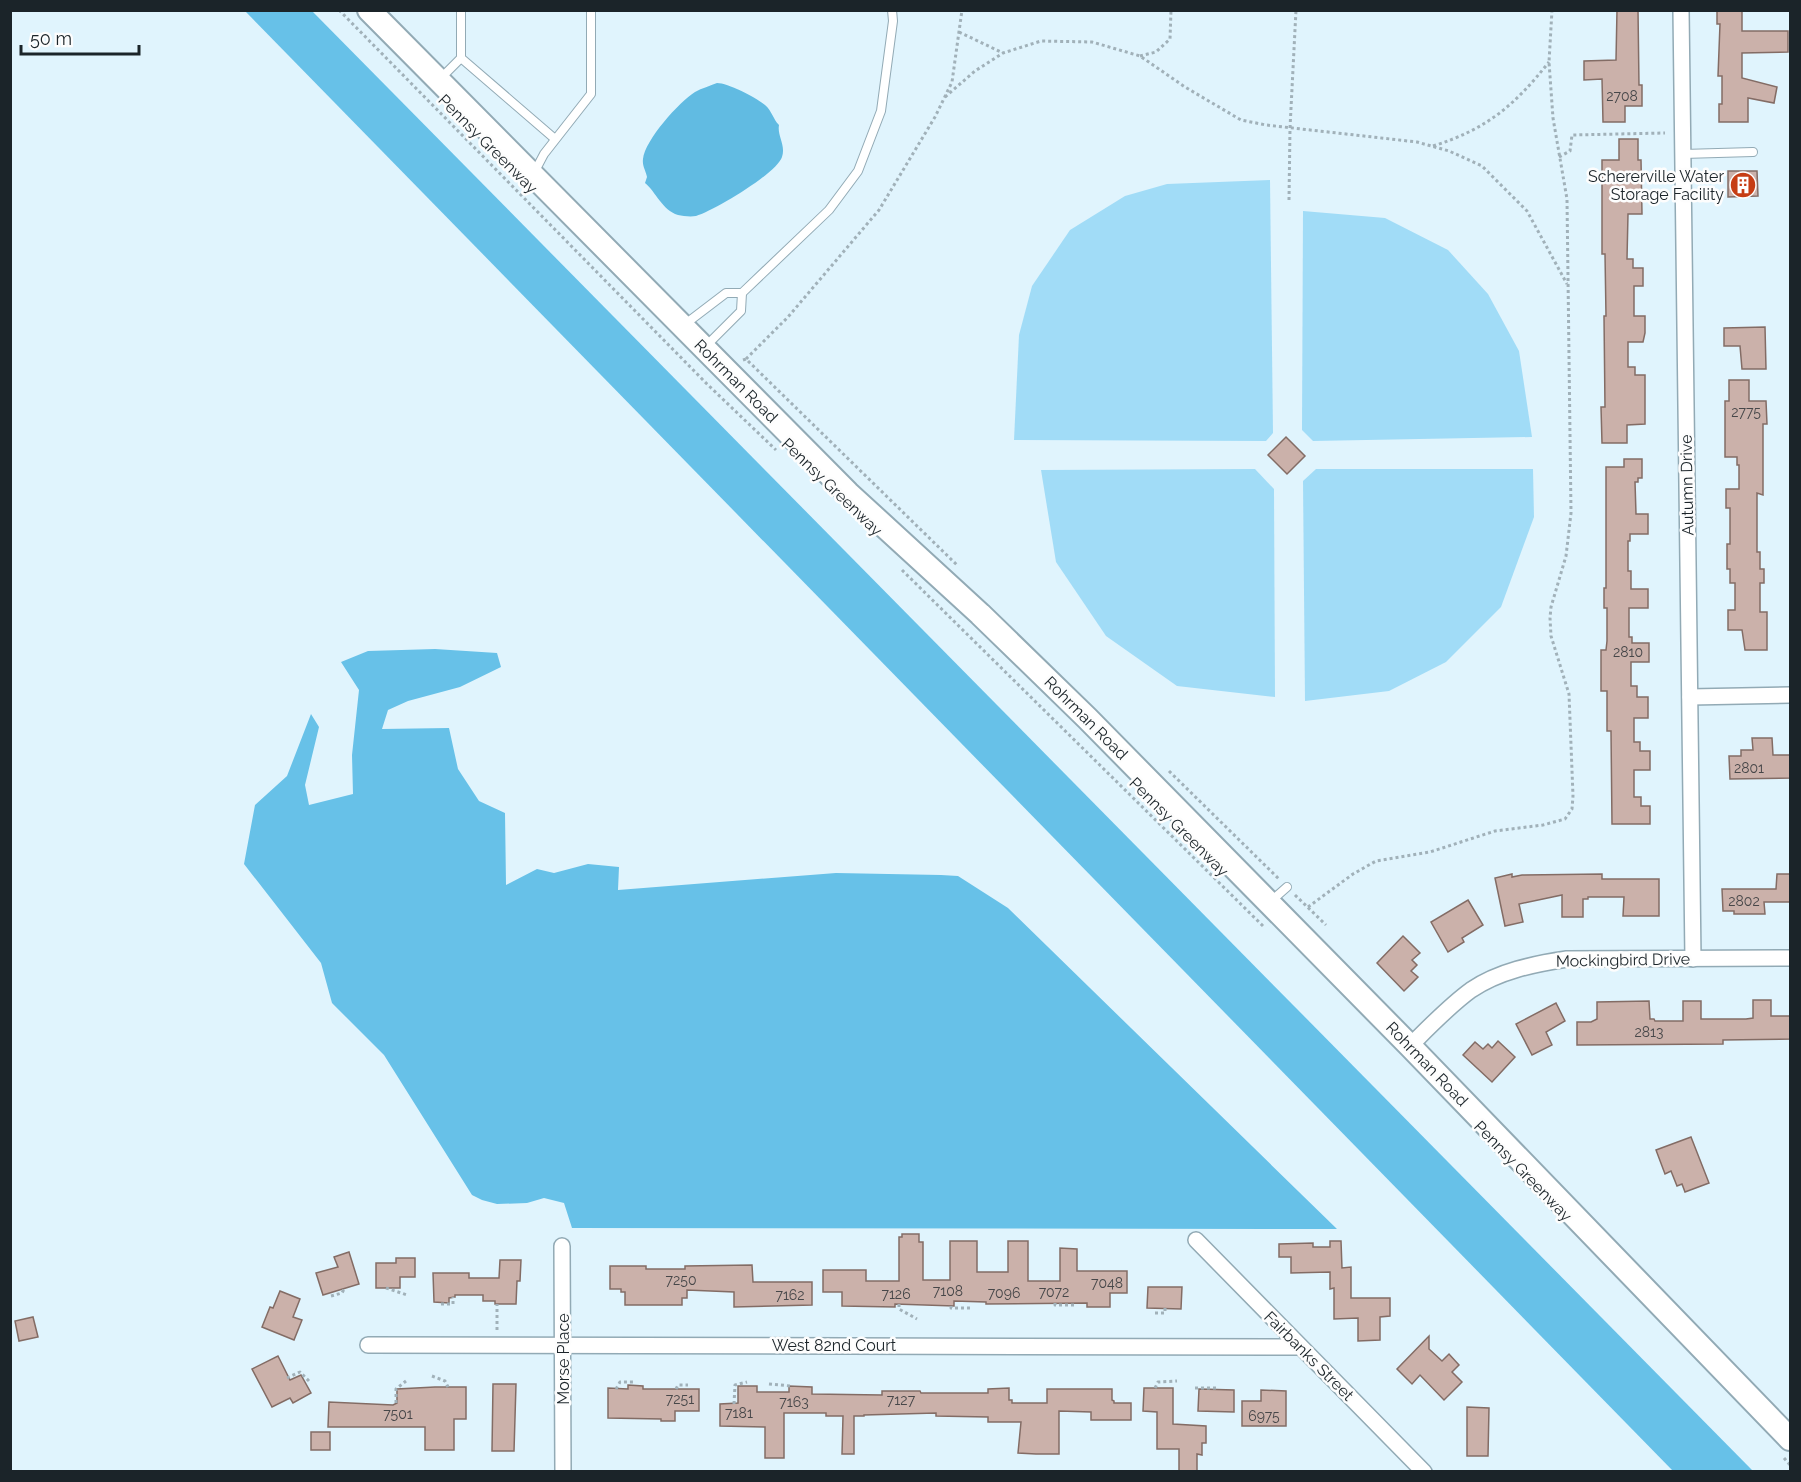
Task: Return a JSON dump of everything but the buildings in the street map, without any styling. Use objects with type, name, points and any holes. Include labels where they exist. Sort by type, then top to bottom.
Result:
[{"type":"street","name":"Rohrman Road","points":[[369,10],[848,493],[980,614],[1070,701],[1270,903],[1410,1046],[1786,1447]]},
{"type":"street","name":"Autumn Drive","points":[[1681,10],[1693,959]]},
{"type":"street","points":[[1690,697],[1791,695]]},
{"type":"street","name":"Mockingbird Drive","points":[[1410,1046],[1472,990],[1501,975],[1531,964],[1567,959],[1791,958]]},
{"type":"street","name":"Fairbanks Street","points":[[1196,1240],[1424,1472]]},
{"type":"street","name":"Morse Place","points":[[562,1246],[564,1344],[562,1472]]},
{"type":"street","name":"West 82nd Court","points":[[368,1345],[1299,1347]]},
{"type":"lane","points":[[438,81],[461,58],[461,10]]},
{"type":"lane","points":[[533,176],[544,154],[591,94],[591,10]]},
{"type":"lane","points":[[703,348],[741,311],[742,293],[829,210],[858,171],[881,111],[893,21],[892,10]]},
{"type":"lane","points":[[461,58],[555,140]]},
{"type":"lane","points":[[1683,154],[1754,152]]},
{"type":"lane","points":[[681,326],[726,293],[742,293]]},
{"type":"lane","points":[[1270,903],[1287,887]]},
{"type":"path","name":"Pennsy Greenway","points":[[339,10],[699,375],[781,454]]},
{"type":"path","points":[[746,359],[788,317],[879,210],[935,117],[952,82],[962,10]]},
{"type":"path","points":[[1140,57],[1156,52],[1170,39],[1171,10]]},
{"type":"path","points":[[1289,200],[1296,10]]},
{"type":"path","points":[[1308,907],[1353,874],[1376,861],[1430,852],[1495,831],[1553,823],[1565,819],[1572,808],[1569,694],[1551,636],[1550,618],[1566,556],[1571,513],[1567,199],[1559,157],[1549,62],[1552,10]]},
{"type":"path","points":[[959,32],[1003,53]]},
{"type":"path","points":[[945,97],[975,70],[1003,53],[1041,41],[1092,42],[1140,57],[1240,120],[1417,142],[1449,151],[1482,166],[1527,211],[1568,285]]},
{"type":"path","points":[[1431,146],[1462,137],[1491,120],[1521,94],[1549,62]]},
{"type":"path","points":[[1559,157],[1570,151],[1572,135],[1665,133]]},
{"type":"path","name":"Pennsy Greenway","points":[[897,566],[1268,931]]},
{"type":"path","points":[[331,1296],[342,1293],[344,1288]]},
{"type":"path","points":[[386,1288],[407,1295]]},
{"type":"path","points":[[441,1304],[453,1304],[453,1297]]},
{"type":"path","points":[[1055,1303],[1055,1305],[1074,1305]]},
{"type":"path","points":[[497,1304],[497,1344]]},
{"type":"path","points":[[899,1304],[899,1309],[917,1319]]},
{"type":"path","points":[[951,1306],[951,1308],[972,1308]]},
{"type":"path","points":[[1155,1313],[1165,1313],[1165,1308]]},
{"type":"path","points":[[287,1378],[300,1372],[309,1381]]},
{"type":"path","points":[[432,1376],[445,1381],[447,1387]]},
{"type":"path","points":[[1155,1388],[1158,1382],[1177,1380]]},
{"type":"path","points":[[396,1403],[396,1389],[406,1381]]},
{"type":"path","points":[[616,1389],[620,1382],[634,1382]]},
{"type":"path","points":[[734,1404],[735,1385],[747,1382]]},
{"type":"path","points":[[769,1384],[791,1386]]},
{"type":"path","points":[[676,1389],[678,1385],[688,1385]]},
{"type":"path","points":[[1196,1388],[1217,1388],[1217,1390]]},
{"type":"path","points":[[1786,1447],[1791,1465]]},
{"type":"shaded area","points":[[245,11],[312,11],[1753,1471],[1673,1471]]},
{"type":"shaded area","points":[[717,83],[742,91],[767,107],[779,125],[783,148],[782,157],[778,164],[744,191],[716,207],[696,216],[678,215],[663,205],[645,183],[647,177],[643,162],[645,151],[656,132],[680,104],[695,92]]},
{"type":"shaded area","points":[[1270,180],[1273,433],[1266,441],[1014,440],[1019,335],[1032,286],[1070,230],[1125,196],[1167,184]]},
{"type":"shaded area","points":[[1303,211],[1385,218],[1448,250],[1488,294],[1519,351],[1532,437],[1313,441],[1302,430]]},
{"type":"shaded area","points":[[1255,469],[1274,489],[1275,697],[1177,686],[1106,636],[1056,562],[1041,470]]},
{"type":"shaded area","points":[[1316,469],[1533,469],[1534,517],[1501,607],[1446,662],[1389,691],[1305,701],[1303,481]]},
{"type":"shaded area","points":[[435,649],[497,653],[501,667],[460,687],[408,701],[388,710],[382,729],[449,728],[458,769],[479,801],[505,813],[506,885],[537,869],[554,873],[588,864],[619,867],[618,890],[836,873],[958,876],[1008,908],[1337,1229],[572,1228],[564,1203],[544,1198],[527,1203],[497,1204],[472,1195],[384,1055],[332,1003],[321,963],[244,864],[255,805],[287,776],[311,714],[319,727],[305,785],[309,805],[353,794],[352,755],[359,690],[341,662],[368,651]]},
{"type":"place","name":"Schererville Water Storage Facility","points":[[1743,185]]}]
